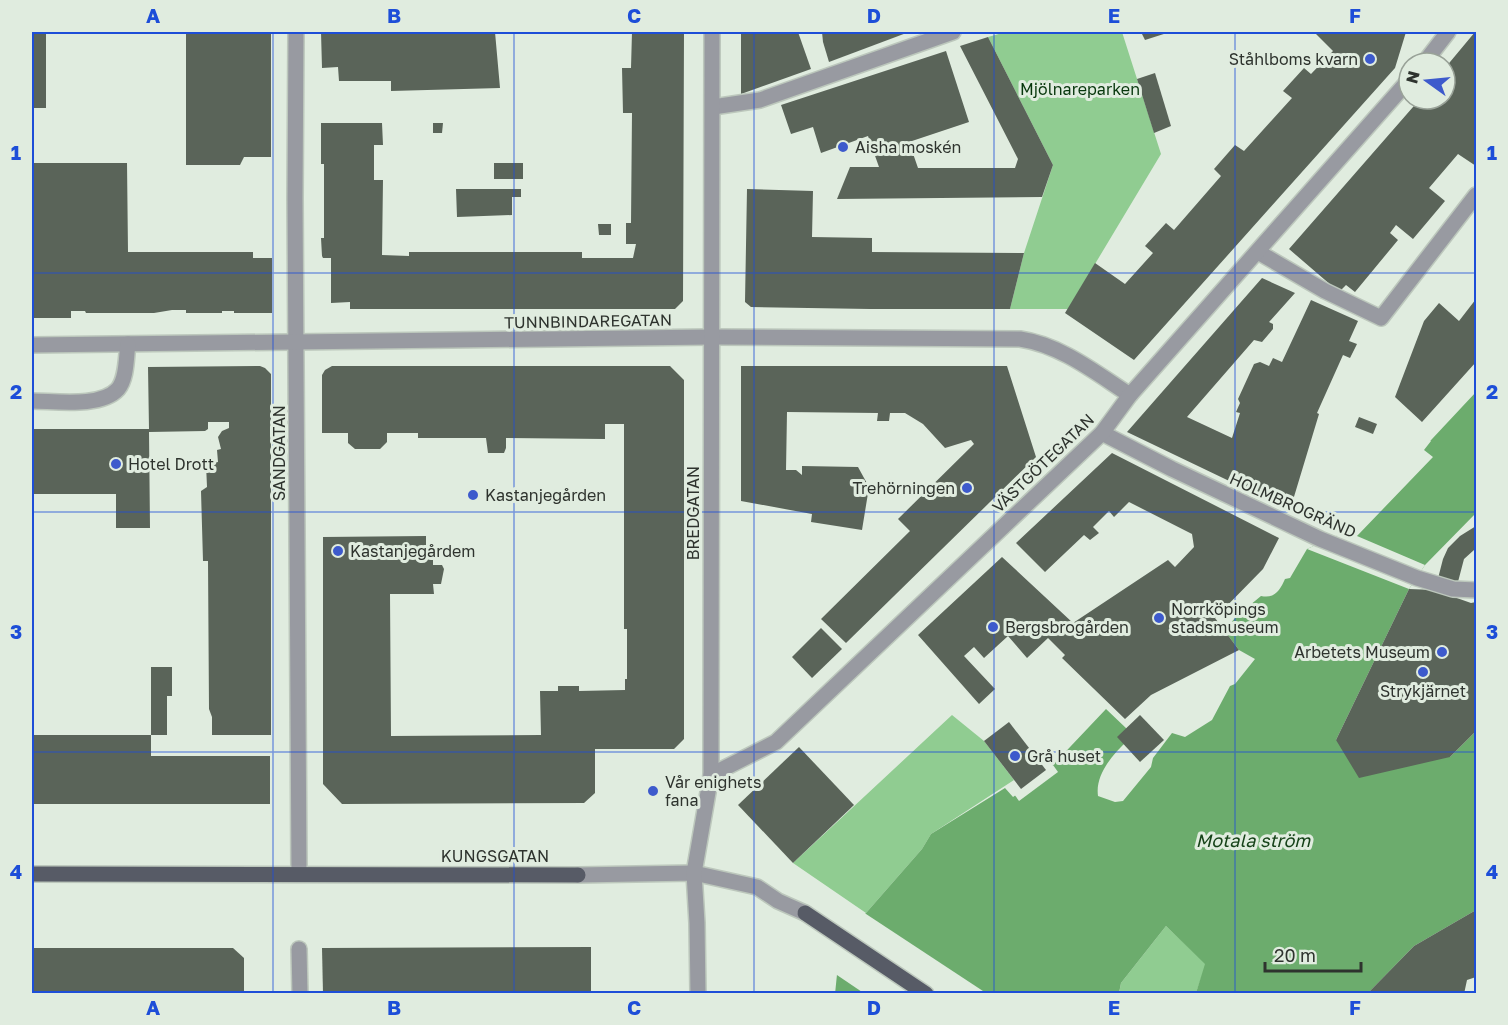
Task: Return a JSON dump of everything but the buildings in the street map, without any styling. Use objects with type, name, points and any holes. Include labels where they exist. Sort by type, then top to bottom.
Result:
[{"type":"main road","name":"KUNGSGATAN","points":[[32,874],[578,875]]},
{"type":"main road","name":"KUNGSGATAN","points":[[805,913],[926,993]]},
{"type":"street","name":"SANDGATAN","points":[[296,32],[299,874]]},
{"type":"street","name":"BREDGATAN","points":[[698,993],[694,873],[711,775],[712,32]]},
{"type":"street","points":[[713,107],[760,100],[954,32]]},
{"type":"street","points":[[1433,51],[1448,32]]},
{"type":"street","name":"VÄSTGÖTEGATAN","points":[[711,775],[776,742],[1102,433],[1130,395],[1397,94]]},
{"type":"street","points":[[1258,252],[1325,291],[1381,318],[1476,195]]},
{"type":"street","name":"TUNNBINDAREGATAN","points":[[32,345],[711,337],[984,338],[1037,342],[1069,356],[1130,395]]},
{"type":"street","points":[[32,401],[94,402],[117,390],[123,380],[128,344]]},
{"type":"street","name":"HOLMBROGRÄND","points":[[1102,433],[1320,539],[1453,590],[1476,590]]},
{"type":"street","name":"KUNGSGATAN","points":[[578,875],[694,873],[757,887],[778,901],[805,913]]},
{"type":"street","points":[[299,949],[300,993]]},
{"type":"green space","name":"Mjölnareparken","points":[[1006,32],[1122,32],[1161,154],[1068,309],[1010,309],[1024,253],[1053,165],[988,37]]},
{"type":"green space","points":[[952,715],[984,741],[1014,780],[931,834],[922,849],[866,913],[793,863]]},
{"type":"green space","points":[[1166,926],[1206,964],[1196,993],[1119,994],[1121,983]]},
{"type":"water","name":"Motala ström","points":[[1476,392],[1476,513],[1425,565],[1409,589],[1336,740],[1450,757],[1476,731],[1476,910],[1414,946],[1368,993],[1196,993],[1205,964],[1166,926],[1121,983],[1119,993],[835,994],[841,935],[866,913],[922,849],[931,834],[1005,788],[1013,797],[1050,771],[1106,709],[1127,729],[1127,741],[1106,766],[1099,781],[1098,796],[1115,802],[1123,801],[1151,767],[1153,758],[1172,733],[1185,737],[1212,720],[1230,686],[1235,684],[1255,659],[1239,650],[1224,630],[1261,596],[1266,597],[1276,593],[1285,579],[1290,578],[1307,549],[1345,532]]},
{"type":"pier","points":[[1428,440],[1431,441],[1424,450],[1433,457],[1357,536],[1425,565],[1409,589],[1307,549],[1344,532],[1341,530],[1352,523]]},
{"type":"pier","points":[[1053,765],[1058,772],[1019,801],[1014,794]]},
{"type":"pier","points":[[863,912],[986,993],[865,994],[834,973],[839,934]]},
{"type":"place","name":"Ståhlboms kvarn","points":[[1370,59]]},
{"type":"place","name":"Aisha moskén","points":[[843,147]]},
{"type":"place","name":"Hotel Drott","points":[[116,464]]},
{"type":"place","name":"Trehörningen","points":[[967,488]]},
{"type":"place","name":"Kastanjegården","points":[[473,495]]},
{"type":"place","name":"Kastanjegårdem","points":[[338,551]]},
{"type":"place","name":"Norrköpings stadsmuseum","points":[[1159,618]]},
{"type":"place","name":"Bergsbrogården","points":[[993,627]]},
{"type":"place","name":"Arbetets Museum","points":[[1442,652]]},
{"type":"place","name":"Strykjärnet","points":[[1423,672]]},
{"type":"place","name":"Grå huset","points":[[1015,756]]},
{"type":"place","name":"Vår enighets fana","points":[[653,791]]}]
